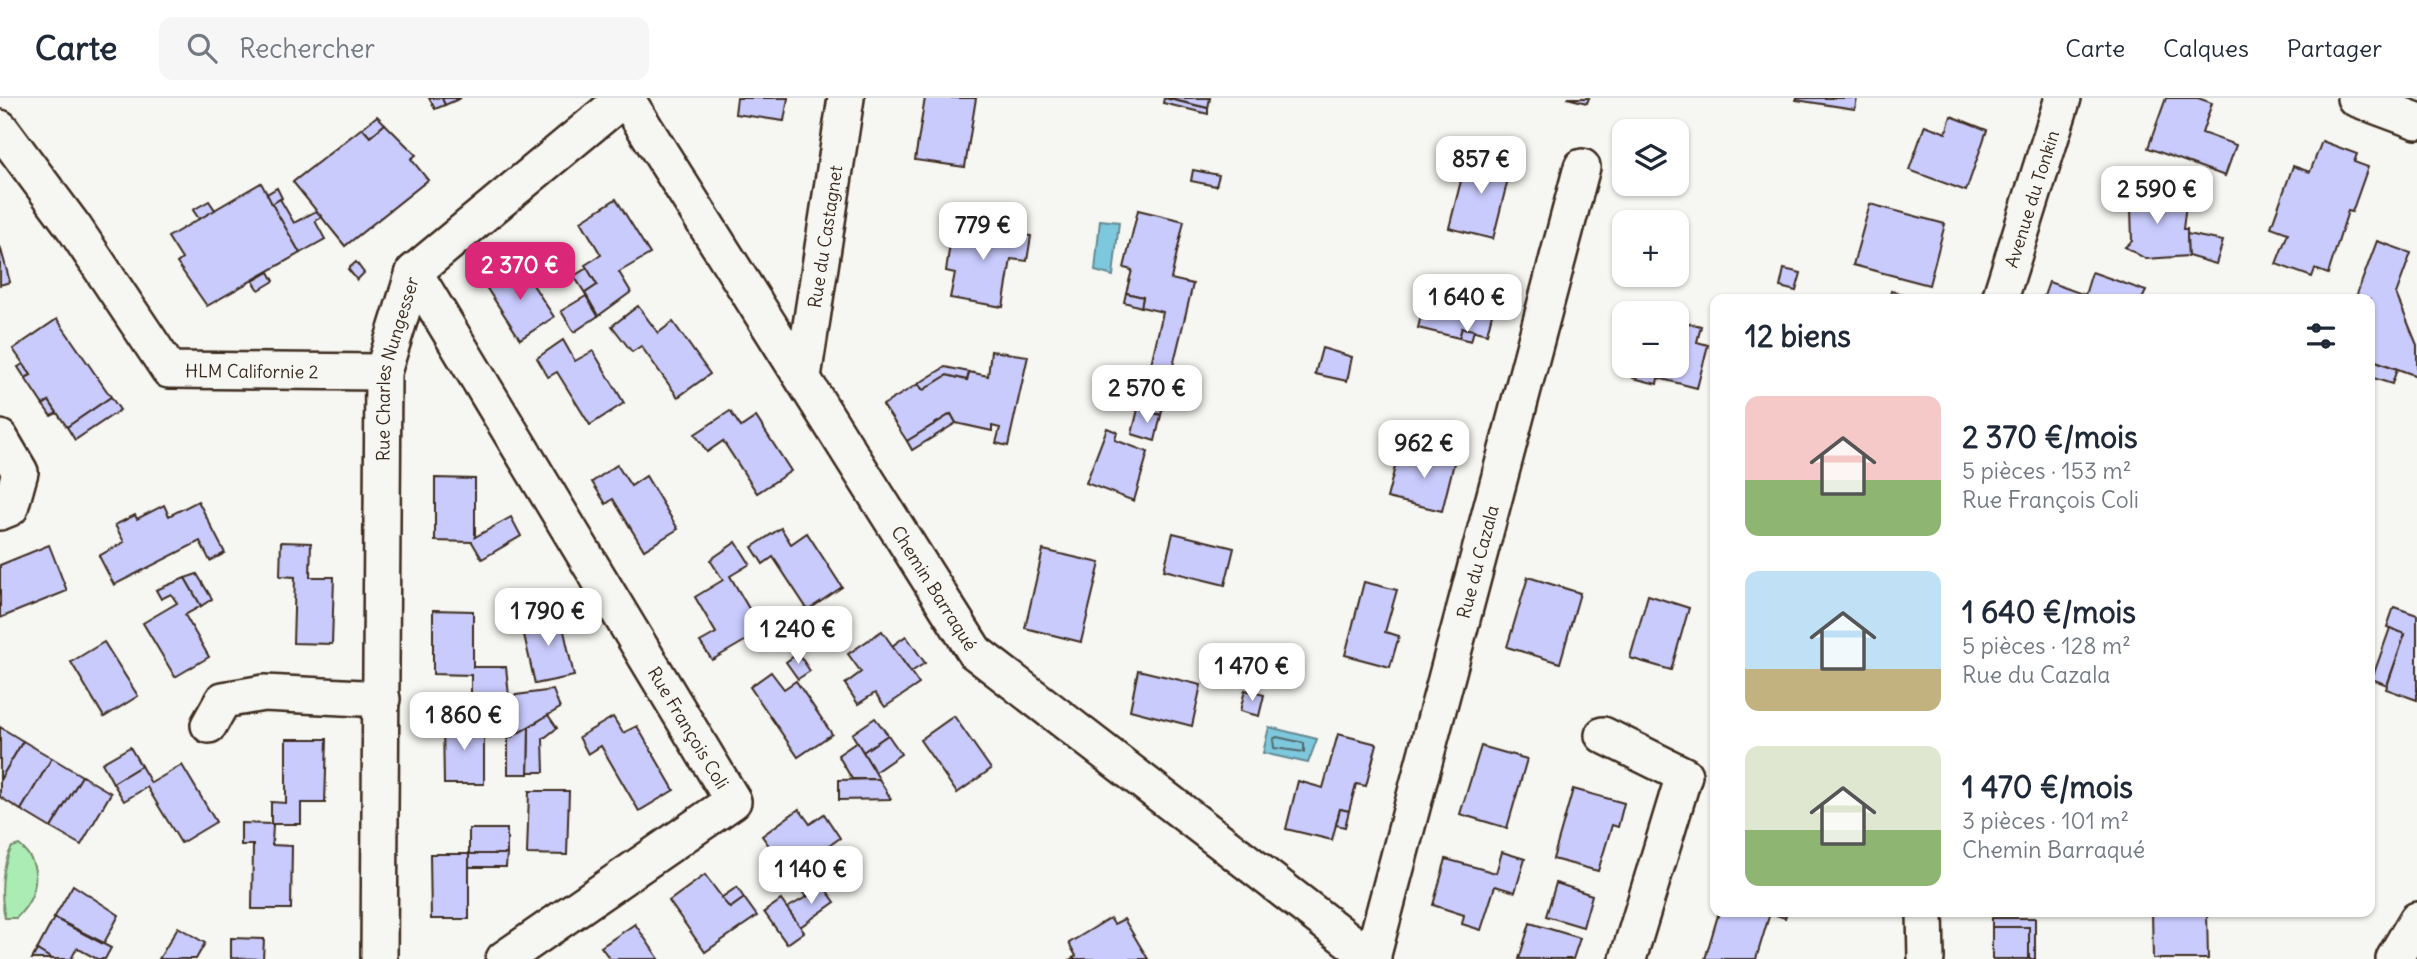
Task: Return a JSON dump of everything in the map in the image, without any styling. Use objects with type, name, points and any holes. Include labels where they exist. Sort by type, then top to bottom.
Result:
[{"type":"street","name":"Rue Charles Nungesser","points":[[379,959],[383,372],[414,272],[625,98]]},
{"type":"street","name":"Chemin Barraqué","points":[[625,98],[975,652],[1373,959]]},
{"type":"street","name":"Rue du Castagnet","points":[[803,377],[846,98]]},
{"type":"street","name":"Avenue du Tonkin","points":[[2002,294],[2063,98]]},
{"type":"street","points":[[2355,98],[2417,121]]},
{"type":"street","name":"HLM Californie 2","points":[[0,128],[46,190],[169,370],[383,372]]},
{"type":"street","name":"Rue du Cazala","points":[[1373,959],[1582,167]]},
{"type":"street","name":"Rue François Coli","points":[[414,272],[733,801],[504,959]]},
{"type":"street","points":[[0,438],[20,472],[10,508],[0,512]]},
{"type":"street","points":[[209,725],[223,700],[264,693],[382,699]]},
{"type":"street","points":[[1603,735],[1684,775],[1629,959]]},
{"type":"street","points":[[1925,917],[1926,959]]},
{"type":"street","points":[[2394,959],[2417,920]]},
{"type":"green space","points":[[19,845],[32,862],[35,882],[33,892],[23,910],[16,918],[5,918],[2,900],[4,872],[12,847]]},
{"type":"water","points":[[1100,220],[1119,222],[1113,276],[1095,271]]},
{"type":"water","points":[[1269,727],[1317,739],[1308,763],[1263,753]]},
{"type":"building","points":[[429,98],[442,98],[445,105],[435,109]]},
{"type":"building","points":[[442,98],[461,98],[445,105]]},
{"type":"building","points":[[737,98],[788,98],[784,121],[735,114]]},
{"type":"building","points":[[925,98],[976,98],[965,167],[915,160]]},
{"type":"building","points":[[1164,98],[1208,108],[1208,114],[1163,103]]},
{"type":"building","points":[[1166,98],[1210,98],[1208,108]]},
{"type":"building","points":[[1567,98],[1589,98],[1587,103]]},
{"type":"building","points":[[1857,98],[1855,109],[1796,100]]},
{"type":"building","points":[[2166,98],[2198,98],[2212,103],[2202,133],[2236,145],[2225,176],[2148,148]]},
{"type":"building","points":[[377,116],[385,124],[370,137],[362,128]]},
{"type":"building","points":[[1951,116],[1987,130],[1966,191],[1909,170],[1925,125],[1946,133]]},
{"type":"building","points":[[385,124],[416,155],[411,159],[428,180],[345,246],[293,182],[362,128],[370,137]]},
{"type":"building","points":[[2322,141],[2357,154],[2354,162],[2368,167],[2352,212],[2348,211],[2328,274],[2315,269],[2312,277],[2276,264],[2288,233],[2271,227],[2293,166],[2310,172]]},
{"type":"building","points":[[1453,149],[1468,153],[1464,173],[1447,169]]},
{"type":"building","points":[[1468,153],[1512,163],[1493,239],[1449,228]]},
{"type":"building","points":[[1193,170],[1219,175],[1216,186],[1191,181]]},
{"type":"building","points":[[261,183],[300,253],[207,306],[177,263],[182,259],[168,237]]},
{"type":"building","points":[[277,188],[282,198],[272,204],[267,194]]},
{"type":"building","points":[[2154,189],[2173,197],[2180,205],[2186,204],[2183,229],[2187,229],[2188,256],[2146,259],[2125,247],[2132,241],[2131,208],[2123,202],[2134,193]]},
{"type":"building","points":[[280,199],[294,223],[316,211],[322,217],[315,221],[325,239],[300,253],[272,204]]},
{"type":"building","points":[[616,199],[650,254],[619,272],[631,292],[598,316],[585,293],[597,285],[585,265],[601,255],[581,221]]},
{"type":"building","points":[[209,201],[215,210],[199,219],[193,210]]},
{"type":"building","points":[[1870,204],[1945,224],[1929,285],[1853,265]]},
{"type":"building","points":[[1138,210],[1184,221],[1171,279],[1193,284],[1161,415],[1119,404],[1124,385],[1145,390],[1163,312],[1141,307],[1143,297],[1126,293],[1132,270],[1124,268]]},
{"type":"building","points":[[953,223],[1031,236],[1027,261],[1011,259],[1003,307],[950,298],[955,273],[946,271]]},
{"type":"building","points":[[2187,234],[2223,241],[2216,264],[2188,256]]},
{"type":"building","points":[[2377,241],[2411,253],[2396,294],[2417,345],[2417,376],[2375,361],[2375,294],[2357,294]]},
{"type":"building","points":[[0,246],[10,282],[0,285]]},
{"type":"building","points":[[356,262],[364,273],[357,280],[348,269]]},
{"type":"building","points":[[520,265],[554,317],[520,339],[486,287]]},
{"type":"building","points":[[587,268],[597,285],[585,293],[574,276]]},
{"type":"building","points":[[1784,269],[1801,273],[1796,291],[1780,287]]},
{"type":"building","points":[[269,272],[274,281],[259,290],[253,281]]},
{"type":"building","points":[[2092,272],[2146,291],[2144,294],[2085,294]]},
{"type":"building","points":[[2049,282],[2082,294],[2045,294]]},
{"type":"building","points":[[1126,293],[1143,297],[1141,307],[1124,302]]},
{"type":"building","points":[[1426,294],[1493,310],[1487,334],[1462,328],[1459,338],[1418,328]]},
{"type":"building","points":[[586,296],[598,316],[574,332],[561,311]]},
{"type":"building","points":[[638,306],[658,333],[673,322],[710,374],[678,397],[641,346],[632,352],[612,326]]},
{"type":"building","points":[[57,319],[111,397],[67,427],[49,401],[43,405],[25,378],[31,375],[13,349]]},
{"type":"building","points":[[1689,323],[1701,326],[1697,342],[1708,345],[1697,388],[1658,378],[1689,378]]},
{"type":"building","points":[[1462,328],[1474,330],[1471,341],[1459,338]]},
{"type":"building","points":[[563,340],[575,361],[593,351],[624,403],[590,425],[557,372],[548,377],[537,358]]},
{"type":"building","points":[[1322,348],[1352,357],[1347,381],[1315,374]]},
{"type":"building","points":[[991,351],[1028,356],[1008,446],[996,443],[1000,428],[992,426],[992,431],[956,423],[951,414],[907,441],[883,405],[918,384],[923,390],[947,375],[967,380],[969,372],[988,376]]},
{"type":"building","points":[[2375,361],[2397,369],[2392,384],[2375,379]]},
{"type":"building","points":[[23,364],[31,375],[25,378],[18,367]]},
{"type":"building","points":[[945,367],[969,372],[967,380],[947,375],[923,390],[918,384]]},
{"type":"building","points":[[1633,378],[1658,378],[1657,384]]},
{"type":"building","points":[[111,397],[120,410],[75,440],[67,427]]},
{"type":"building","points":[[49,401],[57,413],[51,416],[43,405]]},
{"type":"building","points":[[1138,409],[1161,415],[1155,441],[1132,434]]},
{"type":"building","points":[[730,411],[741,427],[756,417],[791,471],[757,493],[723,441],[707,452],[695,434]]},
{"type":"building","points":[[951,414],[956,423],[912,450],[907,441]]},
{"type":"building","points":[[1107,428],[1117,432],[1115,440],[1148,452],[1134,501],[1086,483]]},
{"type":"building","points":[[1430,445],[1457,451],[1442,511],[1387,498],[1397,459],[1424,467]]},
{"type":"building","points":[[617,465],[631,486],[646,476],[678,529],[644,550],[613,499],[606,504],[592,482]]},
{"type":"building","points":[[435,478],[475,479],[475,537],[511,517],[521,536],[482,559],[472,542],[435,541]]},
{"type":"building","points":[[198,501],[225,553],[210,561],[200,541],[114,585],[99,556],[124,542],[115,525],[135,515],[137,519],[164,505],[169,516]]},
{"type":"building","points":[[781,528],[791,544],[807,533],[842,587],[808,610],[773,557],[763,564],[752,547]]},
{"type":"building","points":[[1173,533],[1234,548],[1225,585],[1164,570]]},
{"type":"building","points":[[281,542],[311,543],[310,577],[334,577],[332,644],[293,643],[295,577],[280,576]]},
{"type":"building","points":[[736,542],[750,564],[730,576],[762,631],[712,660],[700,642],[716,633],[695,597],[723,580],[710,560]]},
{"type":"building","points":[[49,545],[67,591],[0,618],[0,565]]},
{"type":"building","points":[[1043,550],[1100,563],[1081,642],[1025,628]]},
{"type":"building","points":[[197,574],[212,599],[201,606],[185,578]]},
{"type":"building","points":[[1528,577],[1580,593],[1560,663],[1507,647]]},
{"type":"building","points":[[185,578],[201,606],[185,615],[209,657],[175,677],[143,623],[177,603],[171,594],[161,599],[156,590]]},
{"type":"building","points":[[1364,582],[1397,590],[1385,632],[1399,636],[1390,667],[1345,655]]},
{"type":"building","points":[[1648,595],[1689,608],[1671,670],[1630,658]]},
{"type":"building","points":[[2394,607],[2417,615],[2417,700],[2386,689],[2405,634],[2387,627]]},
{"type":"building","points":[[433,610],[473,611],[473,667],[506,667],[509,696],[471,696],[471,675],[433,674]]},
{"type":"building","points":[[560,613],[574,676],[535,684],[521,621]]},
{"type":"building","points":[[2390,628],[2405,634],[2387,685],[2375,680],[2375,670]]},
{"type":"building","points":[[882,631],[919,684],[885,707],[875,693],[858,704],[845,684],[861,672],[848,654]]},
{"type":"building","points":[[906,636],[925,663],[911,672],[892,646]]},
{"type":"building","points":[[104,642],[138,696],[104,717],[71,662]]},
{"type":"building","points":[[798,653],[810,671],[798,679],[786,662]]},
{"type":"building","points":[[1138,670],[1201,685],[1192,726],[1130,710]]},
{"type":"building","points":[[771,672],[784,689],[796,681],[832,734],[798,757],[750,687]]},
{"type":"building","points":[[553,690],[560,708],[508,739],[509,696]]},
{"type":"building","points":[[1245,690],[1264,695],[1259,716],[1240,711]]},
{"type":"building","points":[[484,696],[509,696],[509,720],[484,720]]},
{"type":"building","points":[[548,715],[557,728],[543,739],[544,772],[528,772],[529,727]]},
{"type":"building","points":[[954,716],[991,769],[957,793],[920,740]]},
{"type":"building","points":[[613,717],[623,733],[637,726],[674,790],[639,811],[601,746],[588,754],[579,737]]},
{"type":"building","points":[[875,718],[888,735],[863,752],[852,734]]},
{"type":"building","points":[[484,720],[484,784],[444,784],[443,721]]},
{"type":"building","points":[[0,727],[23,741],[0,780]]},
{"type":"building","points":[[529,727],[528,774],[508,774],[508,739]]},
{"type":"building","points":[[1338,734],[1377,744],[1366,786],[1356,784],[1349,811],[1340,809],[1332,840],[1286,829],[1298,781],[1323,788]]},
{"type":"building","points":[[888,735],[901,754],[875,772],[863,752]]},
{"type":"building","points":[[286,739],[327,739],[325,803],[301,803],[301,824],[271,824],[271,802],[286,803]]},
{"type":"building","points":[[23,741],[52,758],[21,810],[0,797],[0,780]]},
{"type":"building","points":[[857,742],[879,779],[852,779],[838,755]]},
{"type":"building","points":[[1481,746],[1527,759],[1507,828],[1460,814]]},
{"type":"building","points":[[130,747],[141,766],[113,783],[102,763]]},
{"type":"building","points":[[52,758],[82,776],[51,828],[21,810]]},
{"type":"building","points":[[182,765],[216,822],[181,843],[147,787],[124,801],[113,783],[141,766],[151,783]]},
{"type":"building","points":[[82,776],[111,793],[81,845],[51,828]]},
{"type":"building","points":[[879,779],[891,799],[839,800],[839,780]]},
{"type":"building","points":[[1573,789],[1624,803],[1618,827],[1612,825],[1598,871],[1553,859]]},
{"type":"building","points":[[529,791],[569,791],[567,855],[527,854]]},
{"type":"building","points":[[799,809],[810,824],[824,814],[840,838],[826,848],[843,873],[807,898],[762,836]]},
{"type":"building","points":[[1340,809],[1349,811],[1345,827],[1336,825]]},
{"type":"building","points":[[241,823],[273,824],[272,845],[292,846],[291,909],[252,909],[253,845],[241,845]]},
{"type":"building","points":[[469,829],[507,829],[507,854],[469,854]]},
{"type":"building","points":[[1502,852],[1525,859],[1515,892],[1495,886],[1481,930],[1462,924],[1464,915],[1433,905],[1446,859],[1496,873]]},
{"type":"building","points":[[430,854],[469,854],[469,919],[431,919]]},
{"type":"building","points":[[469,854],[507,854],[506,867],[469,867]]},
{"type":"building","points":[[705,875],[730,908],[744,898],[757,916],[705,952],[669,901]]},
{"type":"building","points":[[1556,883],[1592,895],[1583,927],[1546,916]]},
{"type":"building","points":[[73,885],[119,915],[104,943],[54,918]]},
{"type":"building","points":[[737,887],[744,898],[730,908],[721,898]]},
{"type":"building","points":[[824,887],[835,902],[800,927],[787,908]]},
{"type":"building","points":[[781,900],[804,932],[787,944],[764,912]]},
{"type":"building","points":[[1718,917],[1769,917],[1756,959],[1705,959]]},
{"type":"building","points":[[2152,917],[2207,917],[2208,959],[2153,959]]},
{"type":"building","points":[[54,918],[111,948],[105,959],[97,959],[77,948],[71,959],[52,959],[37,950]]},
{"type":"building","points":[[1110,918],[1114,924],[1124,919],[1148,959],[1071,959],[1076,956],[1069,943]]},
{"type":"building","points":[[1992,918],[2035,918],[2035,959],[2029,959],[2029,927],[1992,927]]},
{"type":"building","points":[[1530,923],[1580,938],[1573,959],[1519,959]]},
{"type":"building","points":[[635,924],[659,959],[610,959],[601,947]]},
{"type":"building","points":[[178,927],[205,943],[196,959],[159,959]]},
{"type":"building","points":[[1992,927],[2029,927],[2029,959],[1992,959]]},
{"type":"building","points":[[231,938],[264,939],[263,959],[231,958]]},
{"type":"building","points":[[37,950],[52,959],[32,959]]}]
